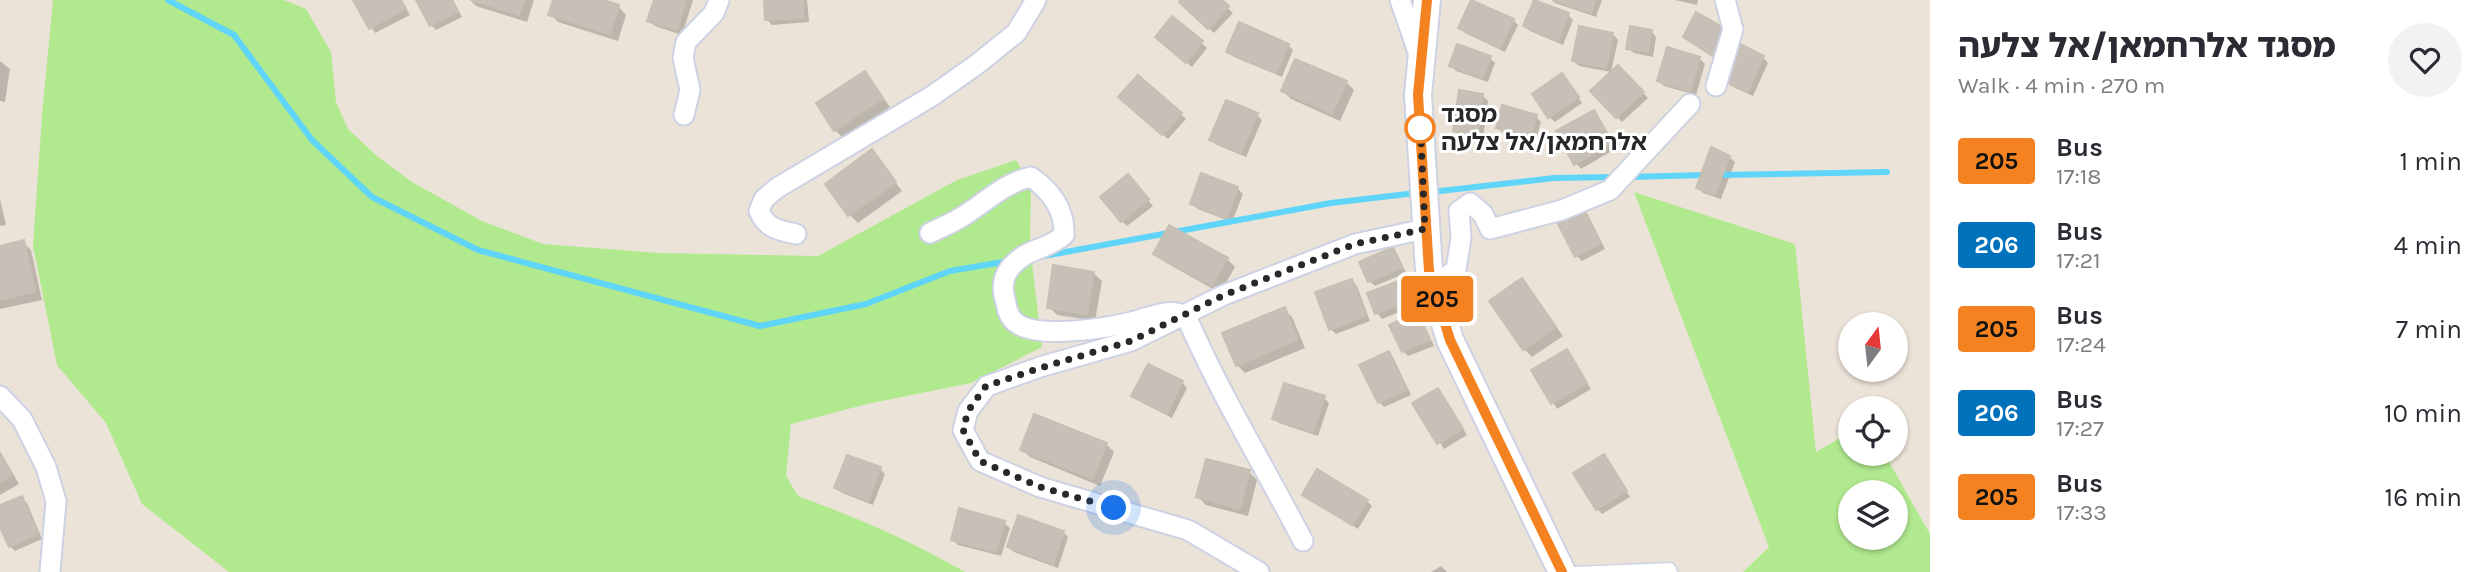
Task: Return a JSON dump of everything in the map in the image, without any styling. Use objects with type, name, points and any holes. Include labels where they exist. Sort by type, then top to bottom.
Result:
[{"type":"main road","points":[[1427,0],[1418,95],[1429,271],[1450,340],[1562,572]]},
{"type":"street","points":[[684,115],[690,90],[684,58],[686,42],[714,13],[719,0]]},
{"type":"street","points":[[796,234],[764,223],[759,211],[764,199],[932,96],[976,65],[1016,33],[1036,0]]},
{"type":"street","points":[[1400,0],[1420,58]]},
{"type":"street","points":[[1716,86],[1733,29],[1725,0]]},
{"type":"street","points":[[1433,285],[1456,270],[1461,239],[1459,211],[1470,202],[1483,214],[1490,229],[1562,210],[1610,190],[1690,104]]},
{"type":"street","points":[[930,233],[960,218],[1019,180],[1031,177],[1043,185],[1065,220],[1064,235],[1055,243],[1024,254],[1008,270],[1003,282],[1004,296],[1013,321],[1027,329],[1045,332],[1133,321],[1175,311],[1186,316],[1220,389],[1303,541]]},
{"type":"street","points":[[1259,572],[1188,530],[1040,487],[980,461],[963,430],[968,411],[986,386],[1131,341],[1224,295],[1355,244],[1425,229]]},
{"type":"street","points":[[0,396],[22,419],[46,467],[56,501],[50,572]]},
{"type":"lane","points":[[1573,572],[1670,568],[1672,572]]},
{"type":"green space","points":[[53,0],[284,0],[306,9],[331,52],[336,102],[348,129],[377,156],[412,182],[482,221],[543,244],[659,253],[818,256],[957,180],[1016,160],[1031,185],[1030,246],[1042,347],[971,383],[867,404],[791,424],[786,476],[798,496],[883,530],[965,572],[229,572],[142,504],[106,423],[57,365],[33,246]]},
{"type":"green space","points":[[1634,192],[1795,244],[1816,452],[1838,439],[1838,466],[1891,466],[1899,480],[1838,480],[1838,550],[1908,550],[1908,495],[1930,534],[1930,572],[1743,572],[1769,547]]},
{"type":"building","points":[[353,0],[401,0],[406,9],[369,29]]},
{"type":"building","points":[[416,0],[452,0],[458,12],[430,26]]},
{"type":"building","points":[[471,0],[524,0],[519,15]]},
{"type":"building","points":[[553,0],[603,0],[619,5],[610,34],[548,15]]},
{"type":"building","points":[[654,0],[686,0],[677,30],[647,21]]},
{"type":"building","points":[[764,0],[803,0],[804,18],[765,20]]},
{"type":"building","points":[[1222,0],[1229,6],[1208,29],[1179,2]]},
{"type":"building","points":[[1471,0],[1514,19],[1500,48],[1458,28]]},
{"type":"building","points":[[1534,0],[1569,13],[1558,41],[1523,26]]},
{"type":"building","points":[[1553,0],[1595,0],[1591,13]]},
{"type":"building","points":[[1696,12],[1726,29],[1714,57],[1683,37]]},
{"type":"building","points":[[1172,16],[1203,41],[1186,63],[1155,37]]},
{"type":"building","points":[[1239,22],[1289,44],[1276,73],[1226,52]]},
{"type":"building","points":[[1579,26],[1613,33],[1606,68],[1572,61]]},
{"type":"building","points":[[1630,26],[1652,30],[1648,52],[1626,49]]},
{"type":"building","points":[[1457,44],[1491,56],[1483,78],[1449,66]]},
{"type":"building","points":[[1740,44],[1764,56],[1748,92],[1724,81]]},
{"type":"building","points":[[1667,47],[1700,57],[1690,91],[1657,81]]},
{"type":"building","points":[[1295,59],[1347,81],[1332,114],[1281,91]]},
{"type":"building","points":[[1618,65],[1644,92],[1616,118],[1590,91]]},
{"type":"building","points":[[865,71],[883,98],[834,131],[816,103]]},
{"type":"building","points":[[1562,73],[1579,97],[1548,118],[1532,94]]},
{"type":"building","points":[[1138,75],[1182,113],[1162,135],[1118,97]]},
{"type":"building","points":[[1459,90],[1483,94],[1478,135],[1453,131]]},
{"type":"building","points":[[1226,100],[1258,113],[1241,153],[1209,140]]},
{"type":"building","points":[[1502,105],[1537,115],[1530,139],[1496,128]]},
{"type":"building","points":[[1594,110],[1613,143],[1574,165],[1556,131]]},
{"type":"building","points":[[1711,147],[1730,156],[1715,195],[1696,188]]},
{"type":"building","points":[[872,149],[896,182],[848,216],[825,184]]},
{"type":"building","points":[[1201,173],[1238,187],[1227,218],[1190,204]]},
{"type":"building","points":[[1128,174],[1149,199],[1121,222],[1100,197]]},
{"type":"building","points":[[1583,208],[1601,243],[1575,257],[1557,222]]},
{"type":"building","points":[[1169,225],[1228,258],[1212,286],[1153,254]]},
{"type":"building","points":[[24,240],[35,292],[0,300],[0,246]]},
{"type":"building","points":[[1393,247],[1402,268],[1368,282],[1359,262]]},
{"type":"building","points":[[1053,265],[1094,272],[1087,314],[1047,308]]},
{"type":"building","points":[[1406,278],[1415,299],[1375,314],[1367,293]]},
{"type":"building","points":[[1522,278],[1556,327],[1523,350],[1489,301]]},
{"type":"building","points":[[1352,279],[1366,316],[1329,330],[1315,292]]},
{"type":"building","points":[[1285,307],[1298,340],[1236,366],[1222,333]]},
{"type":"building","points":[[1417,312],[1430,340],[1402,352],[1389,325]]},
{"type":"building","points":[[1567,349],[1587,383],[1551,404],[1531,370]]},
{"type":"building","points":[[1389,351],[1407,390],[1378,403],[1359,365]]},
{"type":"building","points":[[1148,364],[1183,381],[1167,414],[1131,396]]},
{"type":"building","points":[[1284,383],[1325,396],[1313,432],[1272,419]]},
{"type":"building","points":[[1438,388],[1463,429],[1437,444],[1412,403]]},
{"type":"building","points":[[1034,414],[1107,443],[1092,479],[1020,450]]},
{"type":"building","points":[[0,454],[12,475],[0,482]]},
{"type":"building","points":[[1604,454],[1627,491],[1596,510],[1573,473]]},
{"type":"building","points":[[847,455],[881,467],[868,501],[834,488]]},
{"type":"building","points":[[1206,459],[1250,470],[1240,509],[1196,497]]},
{"type":"building","points":[[1317,469],[1368,500],[1352,525],[1302,495]]},
{"type":"building","points":[[22,496],[38,534],[9,547],[0,527],[0,505]]},
{"type":"building","points":[[959,508],[1005,521],[996,552],[951,540]]},
{"type":"building","points":[[1018,515],[1064,531],[1053,564],[1007,547]]},
{"type":"waterway","points":[[168,0],[234,35],[312,140],[372,197],[478,250],[760,326],[866,304],[950,271],[1009,261]]},
{"type":"waterway","points":[[1717,175],[1887,172]]},
{"type":"waterway","points":[[1629,177],[1706,175]]},
{"type":"waterway","points":[[1431,192],[1554,178],[1615,177]]},
{"type":"waterway","points":[[1044,256],[1331,203],[1416,193]]},
{"type":"bus line","name":"205","points":[[1427,0],[1418,95],[1429,271],[1450,340],[1562,572]]},
{"type":"place","name":"מסגד אלרחמאן/אל צלעה","points":[[1420,128]]},
{"type":"route","points":[[1114,508],[1040,487],[980,461],[963,430],[968,411],[986,386],[1131,341],[1224,295],[1355,244],[1425,229],[1420,118],[1420,128]]}]
